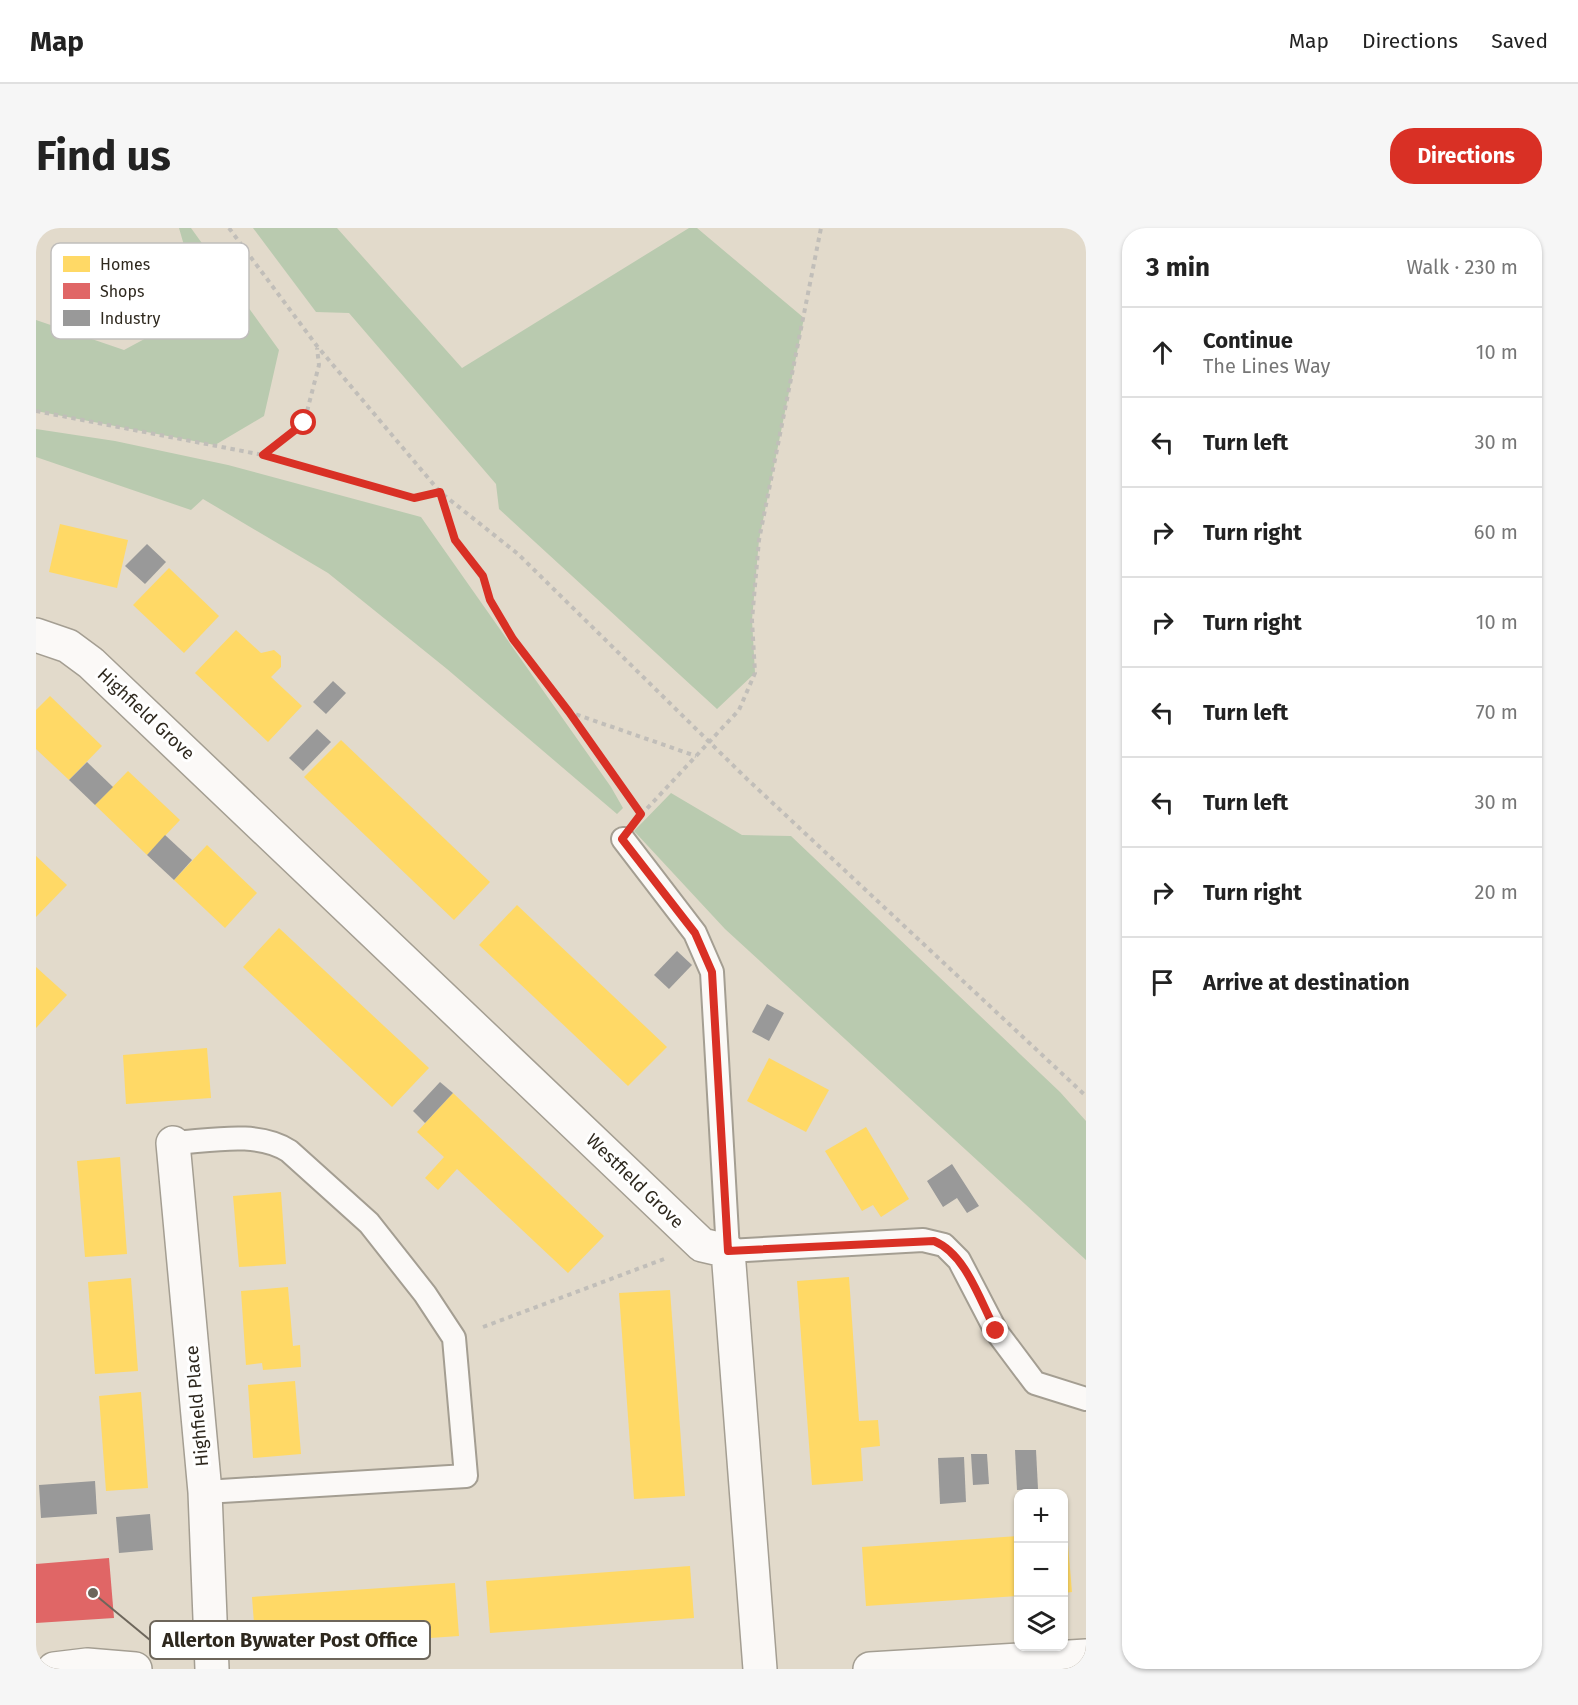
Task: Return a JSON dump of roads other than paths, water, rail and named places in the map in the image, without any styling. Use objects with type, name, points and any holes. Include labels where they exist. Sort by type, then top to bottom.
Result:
[{"type":"street","name":"Highfield Grove","points":[[36,636],[68,646],[91,663],[245,809]]},
{"type":"street","name":"Westfield Grove","points":[[245,809],[715,1248]]},
{"type":"street","name":"Highfield Place","points":[[173,1143],[204,1492],[212,1669]]},
{"type":"street","points":[[715,1248],[760,1669]]},
{"type":"street","points":[[870,1669],[1086,1656]]},
{"type":"street","points":[[54,1669],[87,1665],[135,1669]]},
{"type":"lane","points":[[622,839],[695,933],[712,972],[715,1248],[923,1240],[944,1245],[959,1260],[996,1331],[1035,1383],[1086,1399]]},
{"type":"lane","points":[[173,1143],[255,1139],[279,1144],[369,1224],[425,1294],[454,1338],[466,1476],[204,1492]]},
{"type":"place","name":"Allerton Bywater Post Office","points":[[93,1593]]}]
